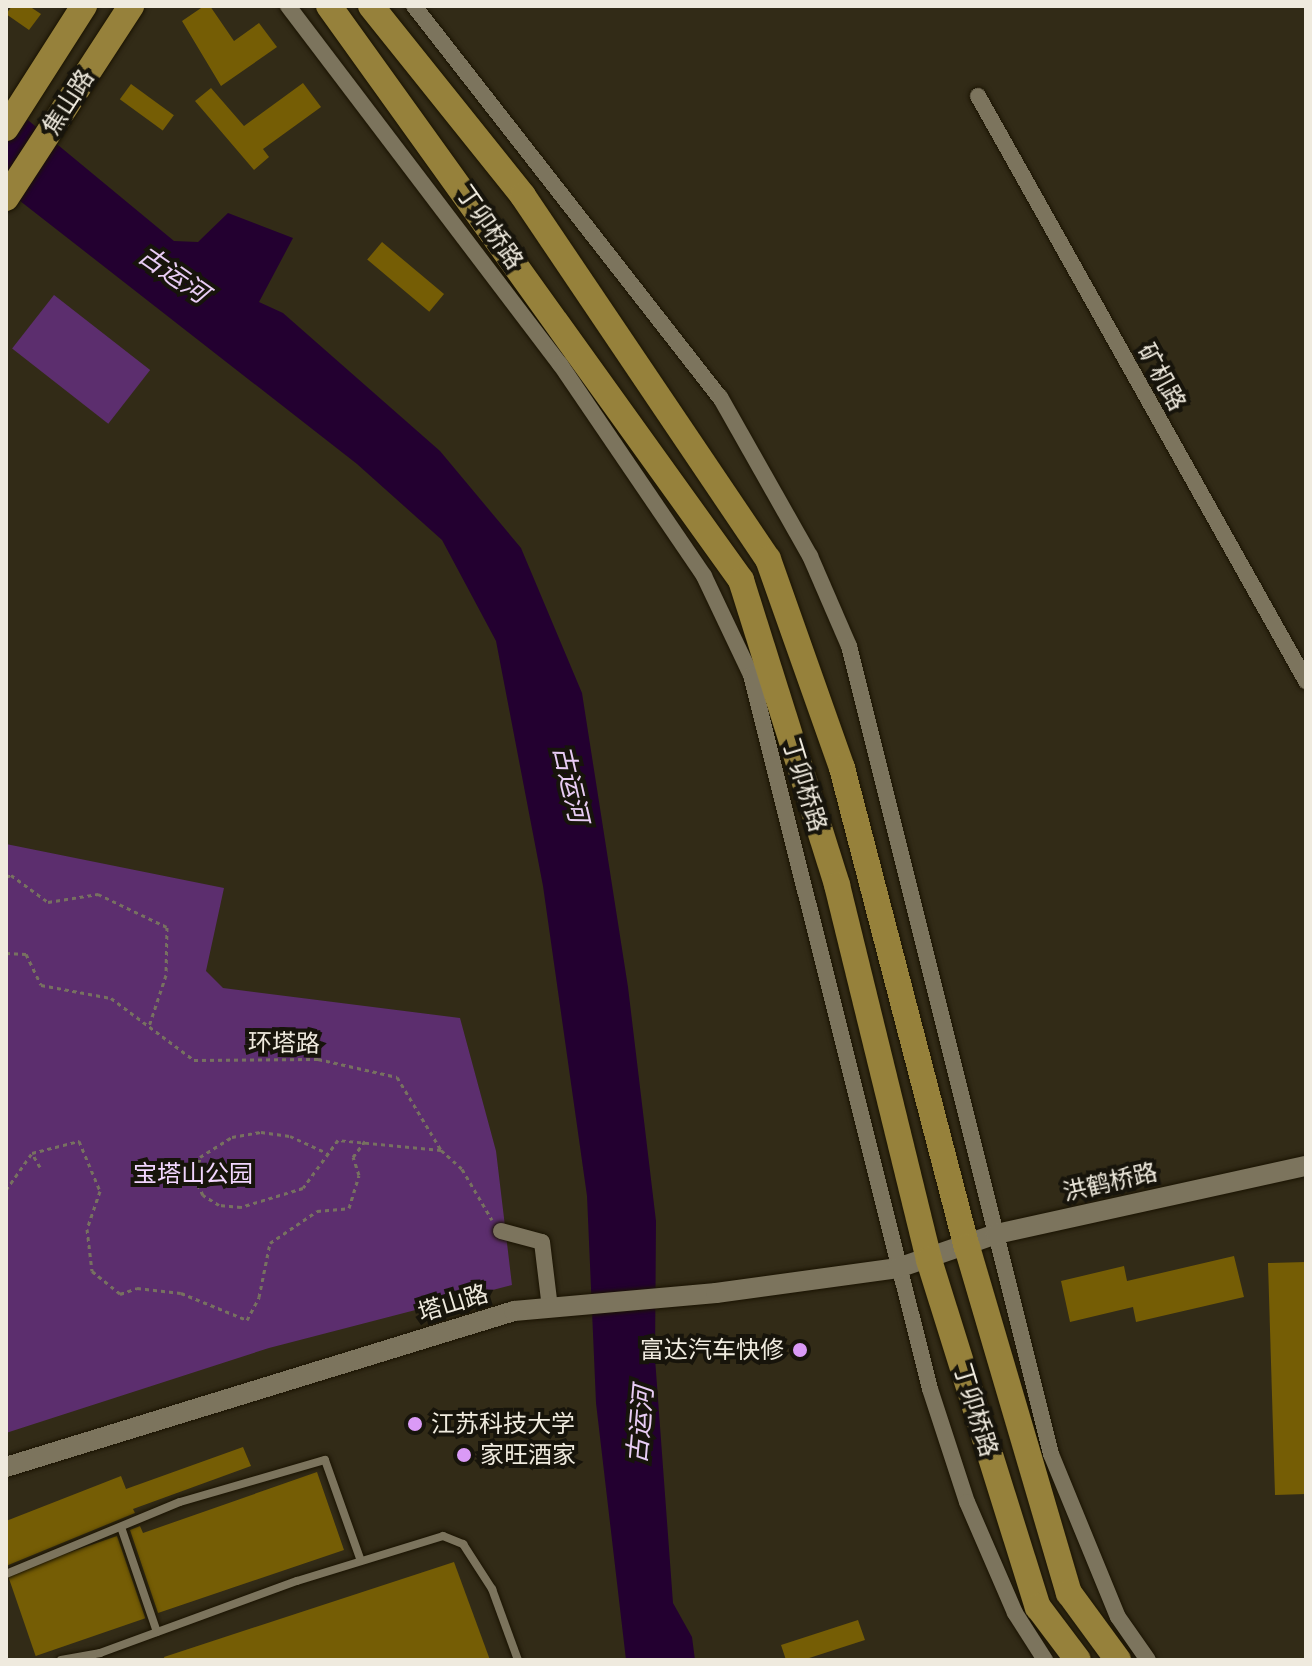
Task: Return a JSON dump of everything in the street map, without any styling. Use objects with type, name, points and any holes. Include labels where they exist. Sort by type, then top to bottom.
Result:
[{"type":"main road","name":"焦山路","points":[[6,128],[84,6]]},
{"type":"main road","name":"焦山路","points":[[6,198],[131,6]]},
{"type":"main road","name":"丁卯桥路","points":[[329,6],[741,580],[837,885],[929,1260],[1038,1607],[1078,1660]]},
{"type":"main road","name":"丁卯桥路","points":[[371,6],[523,196],[768,559],[842,768],[967,1247],[1069,1593],[1118,1660]]},
{"type":"street","points":[[288,6],[560,364],[711,590],[751,675],[898,1268],[967,1502],[1015,1613],[1045,1660]]},
{"type":"street","points":[[414,6],[720,397],[810,556],[849,646],[1051,1454],[1074,1518],[1118,1617],[1148,1660]]},
{"type":"street","name":"矿机路","points":[[978,96],[1306,681]]},
{"type":"street","name":"洪鹤桥路","points":[[929,1260],[996,1234],[1306,1166]]},
{"type":"street","points":[[501,1231],[542,1242],[550,1308]]},
{"type":"street","name":"塔山路","points":[[6,1467],[514,1311],[716,1293],[898,1268],[929,1260]]},
{"type":"lane","points":[[6,1574],[180,1502],[325,1460],[361,1561]]},
{"type":"lane","points":[[121,1527],[157,1632]]},
{"type":"lane","points":[[61,1660],[100,1653],[361,1561],[443,1536],[463,1544],[492,1589],[518,1660]]},
{"type":"path","points":[[6,877],[11,875],[48,902],[98,894],[167,927],[166,975],[148,1028]]},
{"type":"path","name":"环塔路","points":[[6,953],[26,954],[41,985],[111,998],[194,1060],[318,1059],[397,1077],[441,1150],[462,1169],[501,1231]]},
{"type":"path","points":[[327,1153],[290,1136],[261,1132],[232,1137],[200,1157],[195,1179],[203,1195],[219,1205],[254,1204],[303,1188],[319,1173],[327,1153],[338,1140],[441,1150]]},
{"type":"path","points":[[6,1190],[32,1153],[79,1141],[100,1191],[87,1229],[92,1271],[120,1294],[137,1288],[181,1293],[247,1320],[259,1297],[270,1243],[317,1211],[349,1208],[359,1175],[353,1157],[365,1141]]},
{"type":"path","points":[[32,1153],[40,1167]]},
{"type":"green space","points":[[54,295],[150,370],[108,424],[12,349]]},
{"type":"green space","name":"宝塔山公园","points":[[6,844],[224,888],[206,971],[223,988],[460,1018],[496,1151],[512,1285],[269,1348],[6,1433]]},
{"type":"water","name":"古运河","points":[[6,102],[174,241],[198,242],[228,213],[293,238],[259,302],[283,313],[440,451],[521,548],[582,693],[628,987],[656,1221],[655,1358],[673,1603],[692,1637],[695,1660],[626,1660],[596,1403],[587,1196],[543,886],[496,641],[442,540],[357,464],[6,190]]},
{"type":"building","points":[[12,6],[29,6],[41,14],[29,30],[6,14]]},
{"type":"building","points":[[204,6],[210,6],[234,41],[259,23],[277,47],[221,86],[182,21]]},
{"type":"building","points":[[303,83],[321,107],[263,149],[269,157],[254,170],[195,101],[211,88],[244,126]]},
{"type":"building","points":[[131,84],[174,115],[163,131],[120,99]]},
{"type":"building","points":[[382,242],[444,294],[429,312],[367,260]]},
{"type":"building","points":[[1234,1256],[1244,1297],[1136,1322],[1133,1307],[1070,1322],[1061,1281],[1124,1266],[1127,1281]]},
{"type":"building","points":[[1306,1262],[1306,1494],[1275,1495],[1268,1263]]},
{"type":"building","points":[[243,1447],[251,1466],[133,1509],[135,1513],[6,1566],[6,1521],[121,1476],[126,1489]]},
{"type":"building","points":[[317,1472],[344,1550],[158,1613],[130,1530],[140,1526],[143,1533]]},
{"type":"building","points":[[117,1536],[145,1618],[36,1656],[7,1574]]},
{"type":"building","points":[[454,1562],[490,1660],[165,1660],[164,1657]]},
{"type":"building","points":[[858,1620],[865,1640],[803,1660],[786,1660],[781,1645]]},
{"type":"place","name":"富达汽车快修","points":[[800,1350]]},
{"type":"place","name":"江苏科技大学","points":[[415,1424]]},
{"type":"place","name":"家旺酒家","points":[[464,1455]]}]
